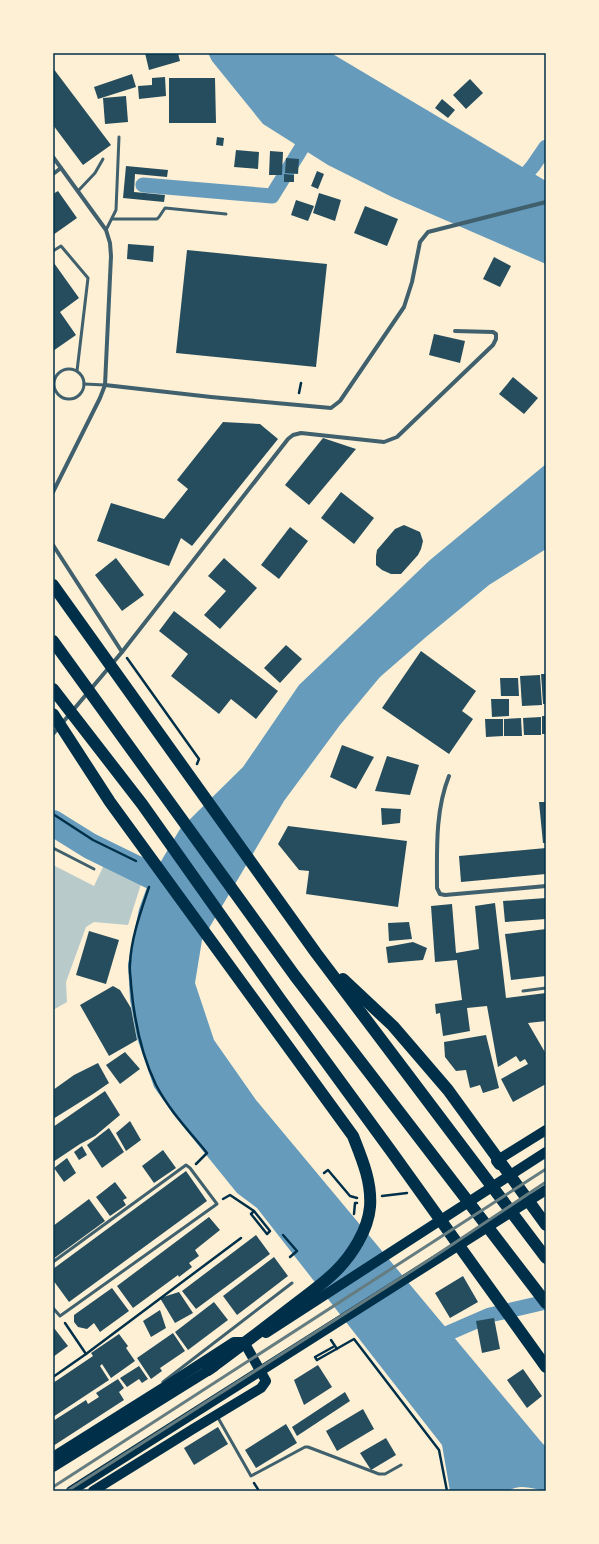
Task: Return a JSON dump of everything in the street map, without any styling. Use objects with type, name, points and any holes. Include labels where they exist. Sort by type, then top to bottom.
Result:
[{"type":"highway","points":[[53,585],[316,953],[546,1258]]},
{"type":"highway","points":[[53,641],[295,976],[546,1303]]},
{"type":"highway","points":[[53,689],[142,804],[280,999],[546,1367]]},
{"type":"highway","points":[[53,714],[110,802],[353,1136],[365,1165],[369,1187],[370,1208],[365,1226],[348,1258],[336,1271],[307,1295],[208,1370]]},
{"type":"highway","points":[[316,953],[393,1026],[423,1060],[448,1090],[546,1225]]},
{"type":"main road","points":[[546,1130],[496,1161],[535,1216],[546,1209]]},
{"type":"main road","points":[[53,1467],[208,1370],[546,1152]]},
{"type":"main road","points":[[71,1491],[546,1190]]},
{"type":"main road","points":[[53,1457],[234,1342],[244,1342],[266,1381],[261,1388],[94,1491]]},
{"type":"street","points":[[53,157],[106,230],[110,243],[111,256],[105,385],[53,492]]},
{"type":"street","points":[[53,174],[61,168]]},
{"type":"street","points":[[105,385],[219,398],[331,408],[340,401],[404,307],[412,282],[420,242],[428,232],[546,202]]},
{"type":"street","points":[[53,734],[122,652],[288,439],[293,435],[301,433],[384,442],[397,437],[493,344],[496,337],[496,334],[493,332],[455,331]]},
{"type":"street","points":[[53,545],[122,652]]},
{"type":"street","points":[[449,776],[445,785],[439,814],[436,842],[437,888],[440,894],[445,895],[546,886]]},
{"type":"lane","points":[[106,230],[113,219],[116,210],[119,137]]},
{"type":"lane","points":[[78,191],[95,173],[103,159]]},
{"type":"lane","points":[[113,219],[157,219],[165,208],[226,214]]},
{"type":"lane","points":[[53,251],[61,246],[88,278],[77,371]]},
{"type":"lane","points":[[67,369],[77,371],[81,374],[84,384],[81,392],[78,396],[69,399],[60,396],[54,388],[55,378],[58,374],[67,369]]},
{"type":"lane","points":[[84,384],[105,385]]},
{"type":"lane","points":[[53,848],[94,869]]},
{"type":"lane","points":[[523,991],[546,988]]},
{"type":"lane","points":[[53,1262],[186,1165],[190,1168],[217,1204],[60,1316],[53,1308]]},
{"type":"lane","points":[[126,1411],[292,1283]]},
{"type":"lane","points":[[216,1415],[251,1476],[304,1447],[337,1457],[379,1474],[385,1474],[401,1465]]},
{"type":"path","points":[[300,393],[301,383]]},
{"type":"path","points":[[53,814],[93,840],[140,863]]},
{"type":"path","points":[[149,887],[141,910],[130,964],[132,1000],[139,1037],[156,1086],[175,1113],[207,1153],[206,1155]]},
{"type":"path","points":[[324,1173],[328,1170],[341,1187]]},
{"type":"path","points":[[230,1195],[254,1211],[270,1231],[267,1234],[251,1214],[254,1211]]},
{"type":"path","points":[[283,1235],[297,1251],[290,1257]]},
{"type":"path","points":[[53,1376],[86,1354],[241,1238]]},
{"type":"path","points":[[60,1316],[86,1354]]},
{"type":"path","points":[[333,1347],[315,1357],[317,1360],[354,1339],[439,1450],[447,1491]]},
{"type":"shaded area","points":[[105,863],[142,881],[128,925],[94,922],[86,927],[66,982],[67,1002],[53,1010],[53,865],[94,886]]},
{"type":"water","points":[[208,53],[331,53],[546,181],[546,264],[392,197],[328,165],[263,124],[212,61]]},
{"type":"water","points":[[546,464],[546,549],[489,585],[426,637],[380,677],[340,725],[284,801],[202,940],[195,983],[214,1040],[256,1100],[546,1446],[546,1491],[517,1487],[508,1491],[450,1491],[442,1445],[257,1208],[237,1193],[173,1114],[154,1087],[137,1038],[130,1000],[128,964],[139,909],[155,865],[160,863],[180,829],[243,767],[299,685],[430,560]]},
{"type":"building","points":[[145,53],[178,53],[180,61],[149,70]]},
{"type":"building","points":[[53,68],[111,145],[83,165],[53,125]]},
{"type":"building","points":[[132,74],[136,87],[98,99],[94,87]]},
{"type":"building","points":[[165,77],[166,96],[139,99],[138,86],[152,85],[152,78]]},
{"type":"building","points":[[169,78],[215,78],[216,123],[169,123]]},
{"type":"building","points":[[470,79],[483,93],[466,109],[453,95]]},
{"type":"building","points":[[126,96],[128,122],[105,124],[103,98]]},
{"type":"building","points":[[442,99],[455,110],[448,118],[435,108]]},
{"type":"building","points":[[217,137],[224,138],[223,146],[216,145]]},
{"type":"building","points":[[236,150],[259,152],[258,169],[234,167]]},
{"type":"building","points":[[270,151],[283,152],[282,175],[269,175]]},
{"type":"building","points":[[286,158],[299,159],[298,174],[285,173]]},
{"type":"building","points":[[126,166],[168,170],[167,177],[135,174],[134,192],[165,195],[164,202],[123,198]]},
{"type":"building","points":[[317,171],[324,174],[318,189],[311,186]]},
{"type":"building","points":[[284,174],[294,175],[294,182],[284,182]]},
{"type":"building","points":[[58,191],[77,218],[53,235],[53,194]]},
{"type":"building","points":[[319,193],[341,200],[335,221],[313,213]]},
{"type":"building","points":[[296,200],[314,206],[308,221],[291,215]]},
{"type":"building","points":[[365,206],[398,219],[387,246],[354,233]]},
{"type":"building","points":[[128,244],[154,246],[153,262],[127,259]]},
{"type":"building","points":[[187,250],[327,264],[316,367],[176,353]]},
{"type":"building","points":[[494,257],[511,266],[500,287],[483,279]]},
{"type":"building","points":[[54,263],[79,298],[60,312],[76,335],[53,351],[53,264]]},
{"type":"building","points":[[434,334],[465,341],[460,363],[429,355]]},
{"type":"building","points":[[513,377],[538,398],[524,414],[499,394]]},
{"type":"building","points":[[223,422],[260,424],[278,439],[192,546],[181,538],[169,566],[97,541],[111,503],[164,519],[188,489],[177,480]]},
{"type":"building","points":[[323,438],[356,449],[309,505],[285,485]]},
{"type":"building","points":[[341,492],[374,518],[354,544],[321,518]]},
{"type":"building","points":[[404,525],[420,532],[423,541],[421,549],[418,555],[401,574],[391,574],[382,570],[376,565],[377,550],[395,529]]},
{"type":"building","points":[[290,527],[308,541],[279,579],[261,565]]},
{"type":"building","points":[[116,558],[144,595],[122,611],[95,575]]},
{"type":"building","points":[[224,558],[257,588],[220,629],[204,615],[226,591],[208,576]]},
{"type":"building","points":[[174,611],[278,691],[256,719],[231,699],[219,714],[171,676],[188,654],[159,631]]},
{"type":"building","points":[[286,645],[302,659],[280,683],[264,668]]},
{"type":"building","points":[[421,651],[476,691],[462,711],[473,719],[449,754],[382,708]]},
{"type":"building","points":[[541,674],[546,674],[546,704],[543,704]]},
{"type":"building","points":[[540,675],[542,705],[522,706],[520,676]]},
{"type":"building","points":[[500,678],[518,678],[519,696],[501,696]]},
{"type":"building","points":[[491,699],[509,699],[509,716],[492,717]]},
{"type":"building","points":[[542,716],[546,716],[546,734],[542,734]]},
{"type":"building","points":[[541,717],[541,735],[524,735],[523,718]]},
{"type":"building","points":[[521,718],[522,736],[504,736],[504,719]]},
{"type":"building","points":[[485,719],[503,719],[503,736],[486,737]]},
{"type":"building","points":[[342,745],[374,757],[356,789],[330,777]]},
{"type":"building","points":[[387,756],[419,765],[410,795],[375,791]]},
{"type":"building","points":[[539,802],[546,802],[546,843],[543,843]]},
{"type":"building","points":[[381,808],[401,809],[400,823],[382,825]]},
{"type":"building","points":[[288,826],[407,841],[398,907],[306,894],[309,871],[299,870],[278,844]]},
{"type":"building","points":[[546,848],[546,874],[461,882],[459,856]]},
{"type":"building","points":[[546,898],[546,919],[505,922],[503,901]]},
{"type":"building","points":[[495,903],[506,998],[546,993],[546,1021],[528,1023],[546,1054],[546,1084],[513,1102],[501,1079],[528,1064],[525,1059],[520,1062],[516,1056],[498,1067],[487,1006],[467,1008],[470,1031],[443,1036],[440,1013],[436,1014],[435,1004],[462,1000],[457,960],[435,962],[431,906],[452,904],[456,953],[479,949],[475,906]]},
{"type":"building","points":[[409,922],[412,939],[389,941],[388,923]]},
{"type":"building","points":[[546,929],[546,976],[511,980],[505,934]]},
{"type":"building","points":[[89,931],[119,940],[106,984],[76,975]]},
{"type":"building","points":[[413,942],[427,948],[423,960],[388,963],[386,947]]},
{"type":"building","points":[[113,986],[120,990],[131,1008],[137,1040],[109,1056],[80,1005]]},
{"type":"building","points":[[486,1035],[499,1088],[483,1093],[480,1085],[470,1088],[466,1070],[456,1071],[445,1057],[444,1042]]},
{"type":"building","points":[[125,1052],[140,1069],[120,1084],[106,1065]]},
{"type":"building","points":[[98,1063],[109,1083],[53,1119],[53,1090],[74,1075]]},
{"type":"building","points":[[105,1091],[120,1115],[95,1136],[53,1162],[53,1127]]},
{"type":"building","points":[[130,1121],[141,1140],[126,1151],[116,1133]]},
{"type":"building","points":[[109,1128],[124,1152],[102,1168],[87,1145]]},
{"type":"building","points":[[82,1146],[87,1155],[79,1160],[74,1152]]},
{"type":"building","points":[[163,1150],[176,1168],[154,1183],[142,1166]]},
{"type":"building","points":[[67,1158],[76,1173],[64,1182],[54,1168]]},
{"type":"building","points":[[186,1171],[207,1201],[69,1302],[53,1280],[53,1269]]},
{"type":"building","points":[[115,1182],[127,1198],[123,1200],[126,1205],[110,1216],[96,1197]]},
{"type":"building","points":[[89,1199],[105,1221],[53,1259],[53,1226]]},
{"type":"building","points":[[209,1217],[220,1230],[195,1250],[199,1256],[189,1263],[192,1267],[179,1277],[178,1275],[133,1308],[117,1286]]},
{"type":"building","points":[[256,1235],[270,1254],[196,1309],[182,1291]]},
{"type":"building","points":[[274,1257],[288,1276],[237,1315],[223,1296]]},
{"type":"building","points":[[463,1276],[478,1302],[450,1318],[435,1293]]},
{"type":"building","points":[[112,1288],[129,1311],[100,1332],[94,1323],[87,1329],[78,1327],[74,1322],[74,1315]]},
{"type":"building","points":[[179,1292],[193,1313],[175,1323],[160,1298]]},
{"type":"building","points":[[214,1302],[228,1320],[188,1350],[175,1332]]},
{"type":"building","points":[[160,1310],[166,1328],[151,1337],[143,1321]]},
{"type":"building","points":[[494,1318],[500,1349],[482,1353],[476,1321]]},
{"type":"building","points":[[54,1328],[68,1346],[53,1357],[53,1329]]},
{"type":"building","points":[[173,1333],[185,1351],[160,1368],[162,1371],[151,1379],[137,1358]]},
{"type":"building","points":[[119,1334],[128,1346],[126,1348],[135,1361],[111,1378],[102,1364],[100,1366],[109,1380],[53,1417],[53,1383],[93,1356],[91,1353]]},
{"type":"building","points":[[318,1365],[332,1387],[304,1405],[294,1380]]},
{"type":"building","points":[[139,1366],[148,1379],[142,1383],[139,1379],[127,1387],[120,1378]]},
{"type":"building","points":[[523,1369],[542,1396],[527,1408],[507,1380]]},
{"type":"building","points":[[118,1379],[124,1388],[119,1392],[124,1400],[53,1446],[53,1421],[86,1400],[88,1404],[99,1397],[96,1393]]},
{"type":"building","points":[[345,1392],[350,1401],[297,1436],[292,1427]]},
{"type":"building","points":[[363,1409],[374,1429],[337,1451],[326,1431]]},
{"type":"building","points":[[286,1424],[297,1443],[256,1468],[245,1450]]},
{"type":"building","points":[[218,1427],[228,1444],[194,1465],[184,1448]]},
{"type":"building","points":[[386,1438],[396,1455],[371,1470],[360,1453]]},
{"type":"waterway","points":[[143,185],[272,196],[312,131]]},
{"type":"waterway","points":[[516,186],[533,166],[546,147]]},
{"type":"waterway","points":[[53,823],[90,846],[182,891]]},
{"type":"waterway","points":[[430,1341],[490,1315],[546,1302]]},
{"type":"railway","points":[[53,1487],[546,1169]]},
{"type":"railway","points":[[67,1491],[432,1258],[546,1182]]}]
